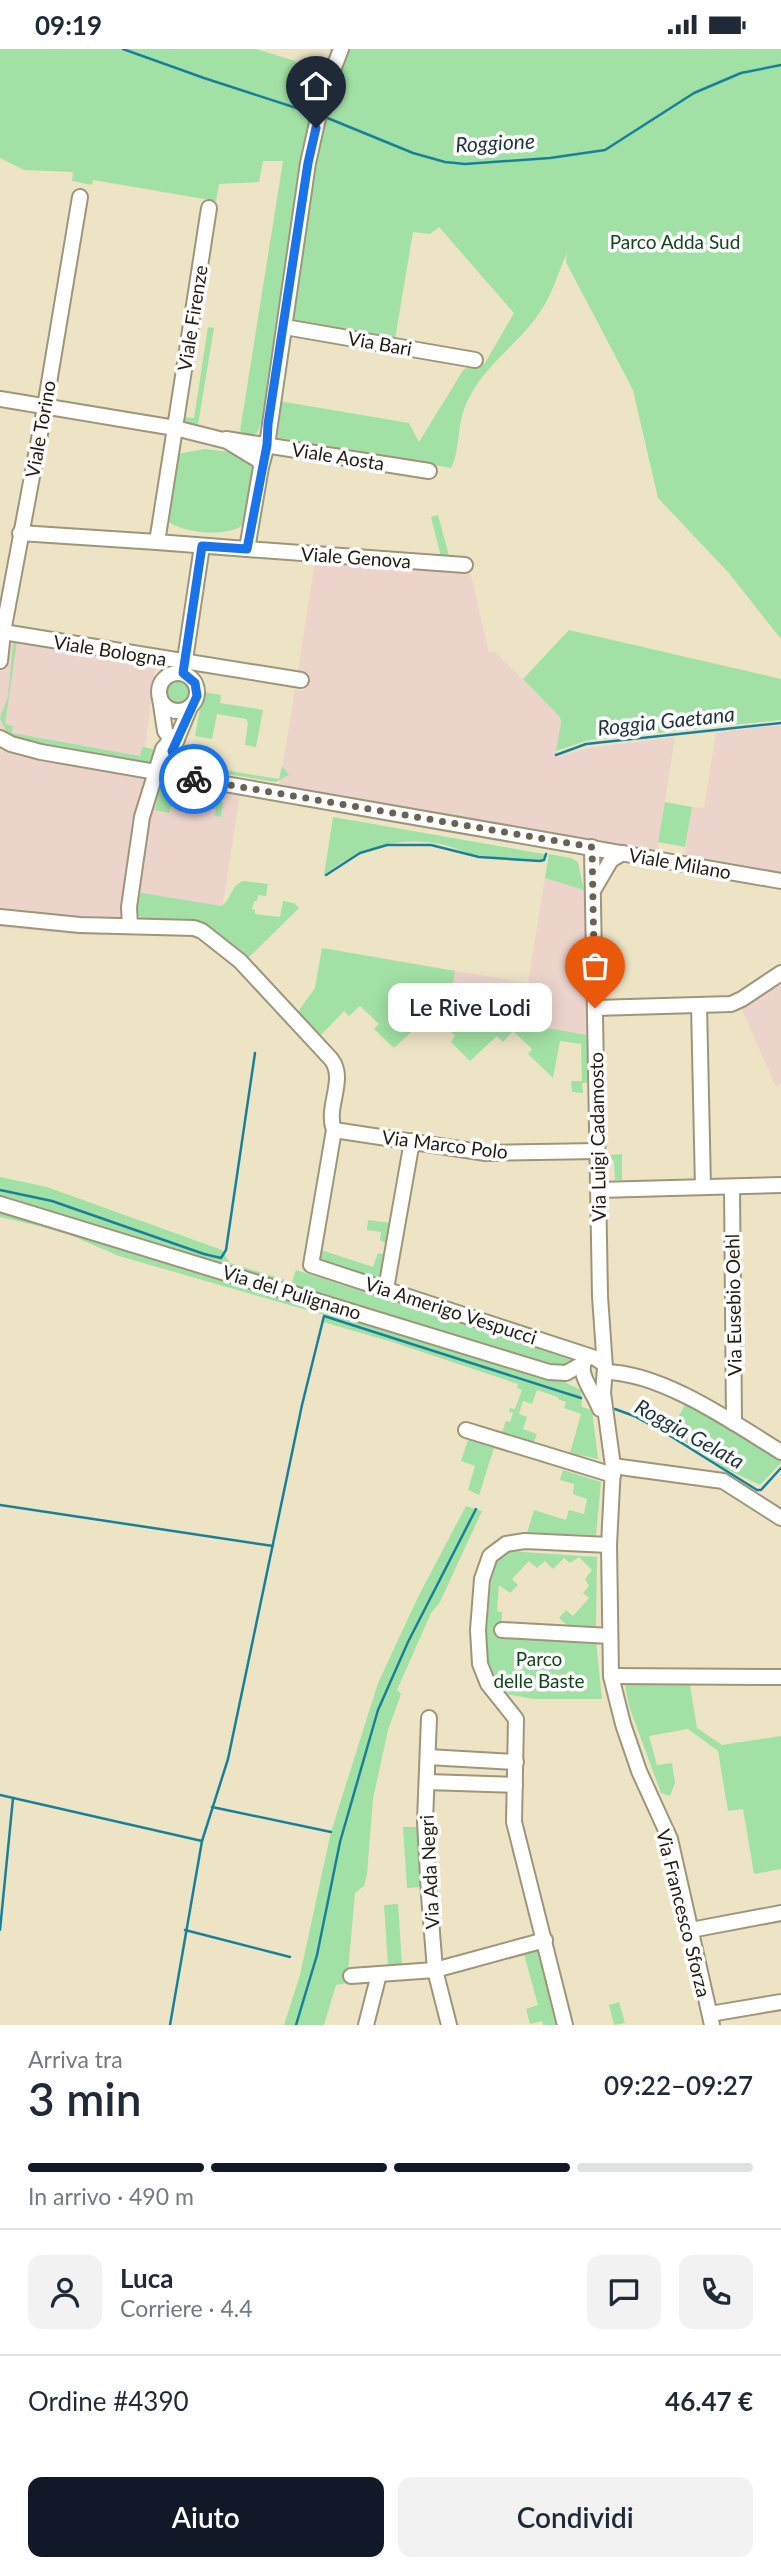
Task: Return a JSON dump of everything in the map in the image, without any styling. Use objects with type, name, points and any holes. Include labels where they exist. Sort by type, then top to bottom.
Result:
[{"type":"street","points":[[247,549],[267,445],[308,163],[319,115],[341,49]]},
{"type":"street","name":"Viale Torino","points":[[0,661],[80,197]]},
{"type":"street","name":"Viale Firenze","points":[[157,542],[209,208]]},
{"type":"street","name":"Via Bari","points":[[285,327],[475,360]]},
{"type":"street","points":[[0,399],[175,428],[221,439],[257,459],[261,467]]},
{"type":"street","points":[[248,441],[261,437],[268,424]]},
{"type":"street","name":"Viale Aosta","points":[[221,439],[248,441],[429,471]]},
{"type":"street","points":[[20,533],[157,542]]},
{"type":"street","name":"Viale Genova","points":[[157,542],[465,565]]},
{"type":"street","points":[[160,697],[172,710],[178,711],[195,702],[197,689],[184,667],[202,546]]},
{"type":"street","name":"Viale Bologna","points":[[3,632],[184,667],[301,680]]},
{"type":"street","points":[[177,739],[167,735],[165,731],[160,685],[163,680],[184,667]]},
{"type":"street","points":[[190,706],[172,748],[174,758],[193,779]]},
{"type":"street","name":"Viale Milano","points":[[0,738],[11,744],[41,752],[781,881]]},
{"type":"street","points":[[130,926],[129,907],[142,817],[164,747],[177,739]]},
{"type":"street","name":"Viale Milano","points":[[0,750],[41,752]]},
{"type":"street","name":"Via Luigi Cadamosto","points":[[592,847],[600,1296],[595,1344],[597,1367]]},
{"type":"street","name":"Via Luigi Cadamosto","points":[[593,894],[611,860],[623,853]]},
{"type":"street","points":[[0,917],[80,925],[198,929],[240,961],[334,1063],[337,1077],[331,1117],[334,1130]]},
{"type":"street","points":[[595,1008],[736,1002],[781,973]]},
{"type":"street","points":[[699,1005],[703,1187]]},
{"type":"street","name":"Via Marco Polo","points":[[334,1130],[486,1153],[597,1151]]},
{"type":"street","name":"Via Amerigo Vespucci","points":[[334,1130],[311,1265],[386,1289],[597,1367]]},
{"type":"street","points":[[386,1289],[412,1141]]},
{"type":"street","points":[[598,1190],[781,1185]]},
{"type":"street","name":"Via Eusebio Oehl","points":[[732,1187],[734,1423]]},
{"type":"street","name":"Via del Pulignano","points":[[0,1204],[549,1372],[566,1373],[597,1367]]},
{"type":"street","points":[[597,1367],[637,1376],[683,1395],[781,1452]]},
{"type":"street","name":"Via Francesco Sforza","points":[[597,1367],[597,1381],[585,1379],[594,1395],[609,1438]]},
{"type":"street","name":"Via Francesco Sforza","points":[[597,1367],[613,1471],[609,1545],[611,1676],[623,1724],[652,1804],[708,2021]]},
{"type":"street","points":[[466,1430],[613,1471],[727,1482],[781,1518]]},
{"type":"street","points":[[565,2025],[514,1822],[516,1719],[488,1684],[480,1664],[478,1630],[485,1566],[498,1548],[515,1541],[609,1545]]},
{"type":"street","points":[[502,1630],[610,1636]]},
{"type":"street","points":[[611,1676],[781,1677]]},
{"type":"street","name":"Via Ada Negri","points":[[429,1718],[425,1821],[435,1970],[449,2025]]},
{"type":"street","points":[[428,1757],[516,1762]]},
{"type":"street","points":[[427,1782],[515,1785]]},
{"type":"street","name":"Via Francesco Sforza","points":[[652,1804],[670,1839],[708,2021]]},
{"type":"street","points":[[691,1930],[781,1913]]},
{"type":"street","points":[[352,1976],[435,1970],[544,1940]]},
{"type":"street","points":[[366,2025],[379,1974]]},
{"type":"street","points":[[708,2021],[781,2002]]},
{"type":"shaded area","points":[[315,561],[470,572],[489,652],[494,651],[560,716],[555,758],[587,748],[675,737],[656,858],[278,793],[295,690],[304,691],[307,673],[298,671]]},
{"type":"shaded area","points":[[4,633],[157,658],[145,747],[155,751],[148,770],[0,737],[0,667]]},
{"type":"shaded area","points":[[781,726],[781,879],[683,863],[692,807],[704,808],[716,732]]},
{"type":"shaded area","points":[[0,751],[241,788],[216,948],[191,935],[80,935],[0,927]]},
{"type":"shaded area","points":[[545,878],[592,892],[594,1037],[315,988],[322,948],[528,983]]},
{"type":"shaded area","points":[[781,978],[781,1083],[776,1087],[740,1005]]},
{"type":"green space","name":"Parco Adda Sud","points":[[0,49],[256,49],[292,60],[337,79],[349,49],[781,49],[781,639],[728,572],[658,498],[633,390],[566,262],[567,253],[545,305],[475,387],[464,408],[451,468],[273,438],[279,401],[409,423],[419,442],[464,369],[485,363],[514,313],[439,227],[430,234],[413,232],[395,339],[280,319],[262,421],[257,433],[248,435],[240,431],[283,161],[263,161],[259,182],[219,184],[216,201],[93,180],[92,185],[72,181],[73,172],[24,170],[0,158]]},
{"type":"green space","points":[[208,327],[214,328],[198,425],[184,422],[183,417],[194,418]]},
{"type":"green space","points":[[204,449],[230,452],[255,465],[245,523],[239,528],[207,533],[184,529],[168,521],[178,454]]},
{"type":"green space","points":[[438,515],[449,556],[441,557],[431,517]]},
{"type":"green space","points":[[569,630],[781,679],[781,720],[589,740],[556,751],[560,717],[523,679]]},
{"type":"green space","points":[[17,641],[5,724],[13,726],[12,733],[140,756],[142,747],[153,749],[156,753],[153,763],[22,740],[7,733],[0,718],[8,696],[13,644]]},
{"type":"green space","points":[[179,677],[189,681],[193,691],[189,701],[179,705],[169,701],[165,691],[169,681]]},
{"type":"green space","points":[[203,692],[221,695],[220,703],[263,710],[256,747],[245,745],[248,723],[246,719],[217,714],[212,739],[195,736]]},
{"type":"green space","points":[[177,749],[190,749],[188,764],[279,779],[282,766],[289,775],[276,782],[189,768],[185,766]]},
{"type":"green space","points":[[155,789],[220,799],[223,803],[221,817],[215,816],[216,809],[205,805],[174,800],[169,813],[155,810],[158,796]]},
{"type":"green space","points":[[665,802],[692,807],[685,847],[658,842]]},
{"type":"green space","points":[[333,817],[544,854],[544,857],[541,860],[488,857],[428,842],[396,843],[352,857],[324,875]]},
{"type":"green space","points":[[549,854],[578,862],[584,890],[545,878]]},
{"type":"green space","points":[[244,881],[268,884],[266,896],[258,895],[257,901],[254,901],[252,909],[255,914],[280,917],[283,901],[294,903],[299,908],[247,959],[191,921],[148,920],[136,913],[136,892],[221,906],[236,886]]},
{"type":"green space","points":[[322,948],[455,971],[448,1011],[587,1035],[587,1083],[582,1083],[583,1093],[572,1092],[571,1081],[582,1081],[581,1044],[560,1041],[553,1078],[528,1054],[532,1049],[513,1031],[503,1042],[497,1036],[470,1061],[451,1042],[455,1036],[437,1018],[426,1029],[420,1024],[394,1048],[374,1029],[379,1024],[360,1006],[349,1016],[344,1011],[319,1037],[297,1013],[315,988]]},
{"type":"green space","points":[[622,1154],[622,1180],[615,1180],[614,1161],[609,1155]]},
{"type":"green space","points":[[0,1177],[47,1187],[222,1250],[230,1263],[292,1282],[296,1270],[568,1357],[574,1354],[566,1383],[581,1390],[582,1407],[592,1410],[598,1459],[570,1453],[581,1414],[564,1408],[566,1402],[558,1397],[537,1390],[532,1404],[523,1401],[519,1414],[527,1417],[523,1429],[537,1434],[534,1442],[502,1432],[513,1413],[509,1412],[510,1408],[515,1409],[522,1390],[517,1388],[518,1384],[323,1322],[324,1315],[119,1256],[70,1235],[0,1217]]},
{"type":"green space","points":[[368,1220],[391,1223],[387,1244],[380,1240],[381,1232],[367,1230]]},
{"type":"green space","points":[[321,1250],[373,1267],[378,1253],[386,1255],[381,1281],[319,1263]]},
{"type":"green space","points":[[686,1403],[730,1427],[781,1460],[781,1463],[760,1485],[726,1469],[670,1432]]},
{"type":"green space","points":[[468,1440],[494,1448],[479,1495],[468,1490],[475,1466],[461,1461]]},
{"type":"green space","points":[[563,1470],[601,1482],[596,1535],[527,1533],[534,1510],[566,1520],[569,1510],[584,1514],[587,1499],[573,1494],[574,1484],[560,1480]]},
{"type":"green space","points":[[466,1506],[482,1511],[440,1602],[431,1613],[397,1690],[401,1694],[388,1730],[373,1799],[367,1874],[364,1886],[355,1893],[347,1983],[336,1985],[324,2025],[284,2025],[300,1975],[331,1832],[378,1683],[419,1595]]},
{"type":"green space","name":"Parco delle Baste","points":[[509,1551],[597,1557],[596,1628],[568,1626],[559,1618],[566,1610],[573,1616],[589,1598],[583,1593],[589,1586],[585,1579],[592,1570],[579,1557],[570,1563],[564,1558],[553,1569],[545,1561],[537,1568],[529,1561],[512,1579],[518,1585],[510,1593],[499,1585],[497,1611],[502,1612],[501,1636],[596,1641],[602,1699],[533,1699],[507,1694],[495,1681],[485,1651],[492,1567],[500,1555]]},
{"type":"green space","points":[[625,1685],[690,1685],[697,1728],[722,1745],[781,1736],[781,1869],[754,1874],[743,1809],[728,1811],[718,1751],[688,1729],[649,1736],[657,1765],[672,1763],[675,1783],[670,1796],[661,1793],[629,1706]]},
{"type":"green space","points":[[403,1827],[418,1827],[421,1887],[407,1888]]},
{"type":"green space","points":[[398,1904],[402,1965],[388,1966],[384,1905]]},
{"type":"green space","points":[[540,1950],[559,2025],[543,2025],[542,2021],[530,2024],[526,2009],[538,2005],[524,1954]]},
{"type":"green space","points":[[619,2002],[625,2023],[614,2025],[609,2005]]},
{"type":"waterway","name":"Roggione","points":[[123,49],[315,114]]},
{"type":"waterway","name":"Roggione","points":[[325,117],[413,153],[445,162],[465,164],[550,158],[605,150],[694,93],[741,73],[781,65]]},
{"type":"waterway","name":"Roggia Gaetana","points":[[556,755],[586,744],[781,723]]},
{"type":"waterway","name":"Roggia Gaetana","points":[[326,875],[360,853],[387,845],[431,845],[479,857],[540,861],[544,860],[546,854]]},
{"type":"waterway","points":[[0,1190],[52,1201],[221,1258],[226,1250],[255,1053]]},
{"type":"waterway","points":[[170,2025],[202,1841],[228,1759],[302,1405],[324,1316],[581,1398]]},
{"type":"waterway","name":"Roggia Gelata","points":[[615,1409],[664,1432],[757,1490],[761,1490],[781,1468]]},
{"type":"waterway","points":[[0,1505],[273,1546]]},
{"type":"waterway","points":[[296,2025],[317,1955],[340,1842],[378,1710],[408,1642],[476,1509]]},
{"type":"waterway","points":[[0,1795],[202,1841]]},
{"type":"waterway","points":[[0,1930],[13,1798]]},
{"type":"waterway","points":[[212,1807],[331,1832]]},
{"type":"waterway","points":[[185,1930],[290,1957]]},
{"type":"way so far","points":[[194,779],[592,847],[595,1008]]},
{"type":"place","name":"Le Rive Lodi","points":[[595,1008]]},
{"type":"route","points":[[194,779],[178,765],[172,751],[190,706],[197,696],[195,683],[183,673],[202,546],[247,549],[267,445],[308,163],[316,128]]}]
